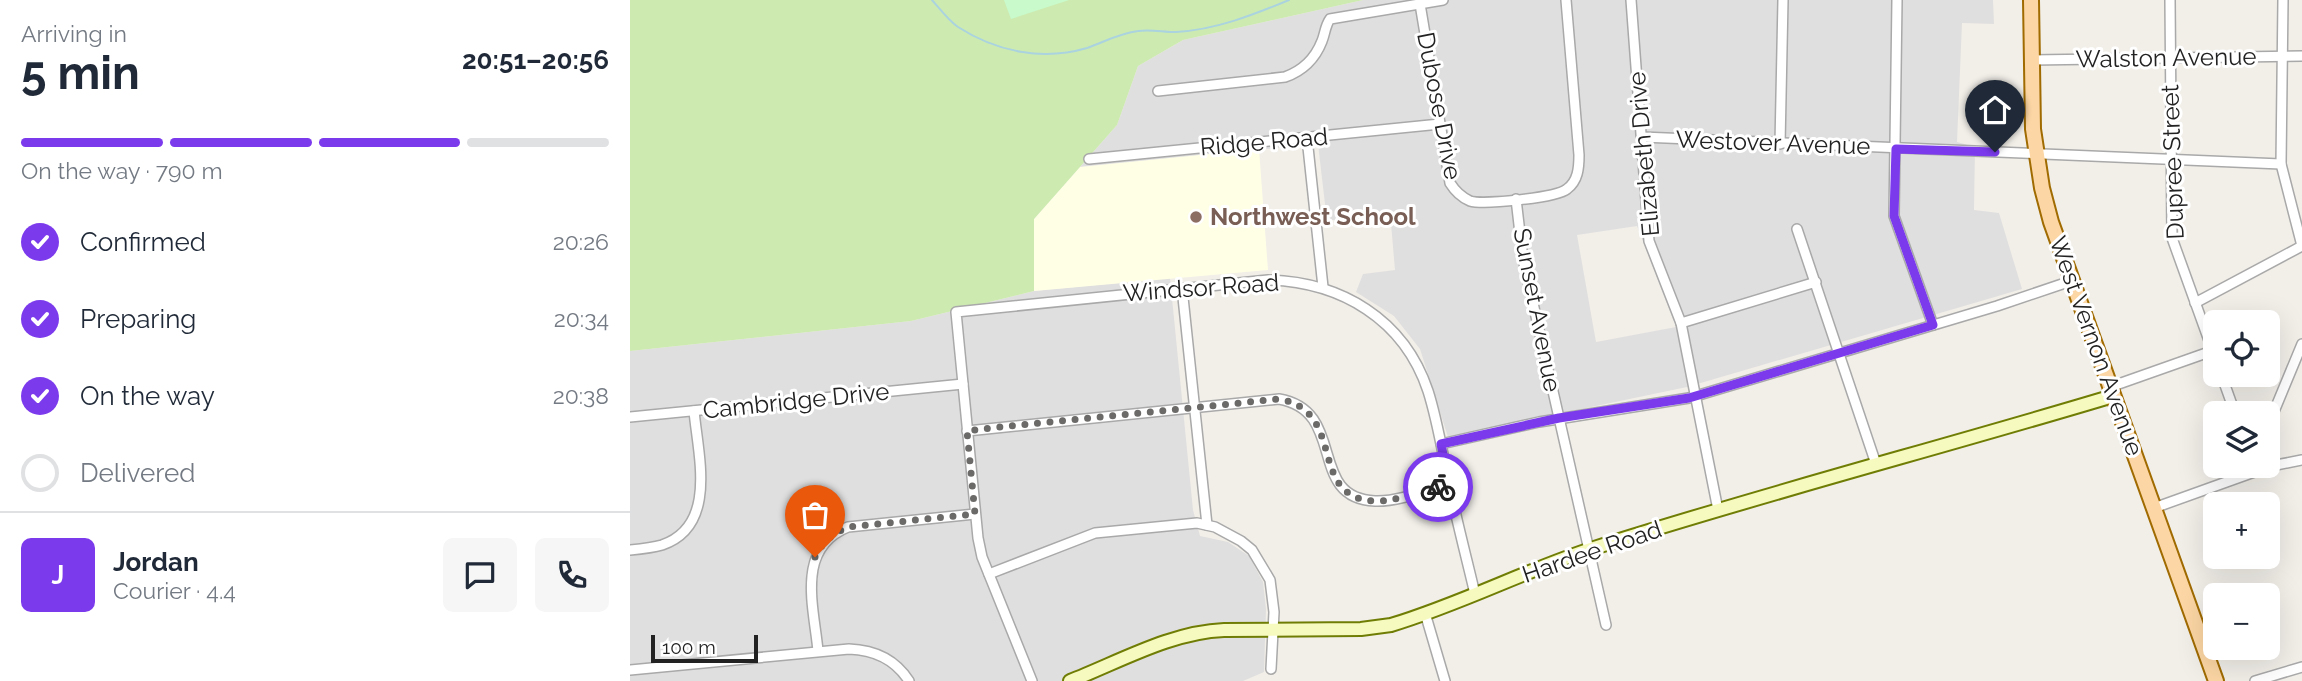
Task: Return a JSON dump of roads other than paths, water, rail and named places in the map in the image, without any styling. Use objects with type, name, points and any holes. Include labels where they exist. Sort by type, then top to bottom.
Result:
[{"type":"main road","name":"West Vernon Avenue","points":[[2031,0],[2031,108],[2036,153],[2051,222],[2216,681]]},
{"type":"street","points":[[1158,91],[1272,80],[1291,75],[1302,69],[1315,55],[1330,19],[1443,0]]},
{"type":"street","name":"Dubose Drive","points":[[1420,4],[1450,183],[1466,199],[1482,203],[1560,193],[1571,185],[1578,175],[1579,155],[1566,0]]},
{"type":"street","name":"Elizabeth Drive","points":[[1631,0],[1649,241],[1681,323],[1718,510]]},
{"type":"street","points":[[1780,144],[1783,0]]},
{"type":"street","points":[[1897,0],[1894,216],[1933,325]]},
{"type":"street","name":"Dupree Street","points":[[2170,0],[2172,239],[2203,325]]},
{"type":"street","points":[[2195,303],[2302,246],[2281,164],[2283,0]]},
{"type":"street","name":"Walston Avenue","points":[[2031,60],[2302,56]]},
{"type":"street","name":"Ridge Road","points":[[1089,159],[1440,124]]},
{"type":"street","name":"Westover Avenue","points":[[1642,137],[2281,164]]},
{"type":"street","points":[[1307,138],[1323,287]]},
{"type":"street","name":"Sunset Avenue","points":[[1516,199],[1523,260],[1606,625]]},
{"type":"street","points":[[1797,229],[1876,464]]},
{"type":"street","name":"Windsor Road","points":[[963,384],[956,313],[1268,280],[1323,287],[1362,306],[1387,325],[1408,351],[1427,390],[1475,594]]},
{"type":"street","points":[[1441,444],[1559,418],[1696,396],[2071,281]]},
{"type":"street","points":[[1681,323],[1816,282]]},
{"type":"street","points":[[1182,288],[1207,525]]},
{"type":"street","points":[[2278,401],[2302,344]]},
{"type":"street","name":"Hardee Road","points":[[1070,681],[1181,638],[1218,630],[1376,628],[1425,613],[1589,550],[1718,510],[1951,444],[2203,359]]},
{"type":"street","points":[[963,384],[980,550],[1032,681]]},
{"type":"street","name":"Cambridge Drive","points":[[630,417],[963,384]]},
{"type":"street","points":[[967,431],[1279,399],[1304,408],[1316,422],[1335,478],[1347,491],[1362,499],[1379,501],[1449,484]]},
{"type":"street","points":[[630,550],[668,543],[686,529],[695,517],[700,502],[701,482],[694,411]]},
{"type":"street","points":[[2280,464],[2302,460]]},
{"type":"street","points":[[2154,508],[2230,478]]},
{"type":"street","points":[[818,651],[812,567],[817,552],[830,537],[848,527],[975,514]]},
{"type":"street","points":[[989,574],[1095,533],[1197,523],[1207,525],[1228,533],[1252,550],[1270,580],[1273,594],[1271,669]]},
{"type":"street","points":[[1425,613],[1444,681]]},
{"type":"street","points":[[630,670],[849,649],[875,652],[898,666],[909,681]]},
{"type":"street","points":[[2255,681],[2302,667]]},
{"type":"waterway","points":[[932,0],[955,24],[973,36],[1004,48],[1037,54],[1070,52],[1131,32],[1191,31],[1248,16],[1289,0]]},
{"type":"place","name":"Northwest School","points":[[1196,217]]}]
